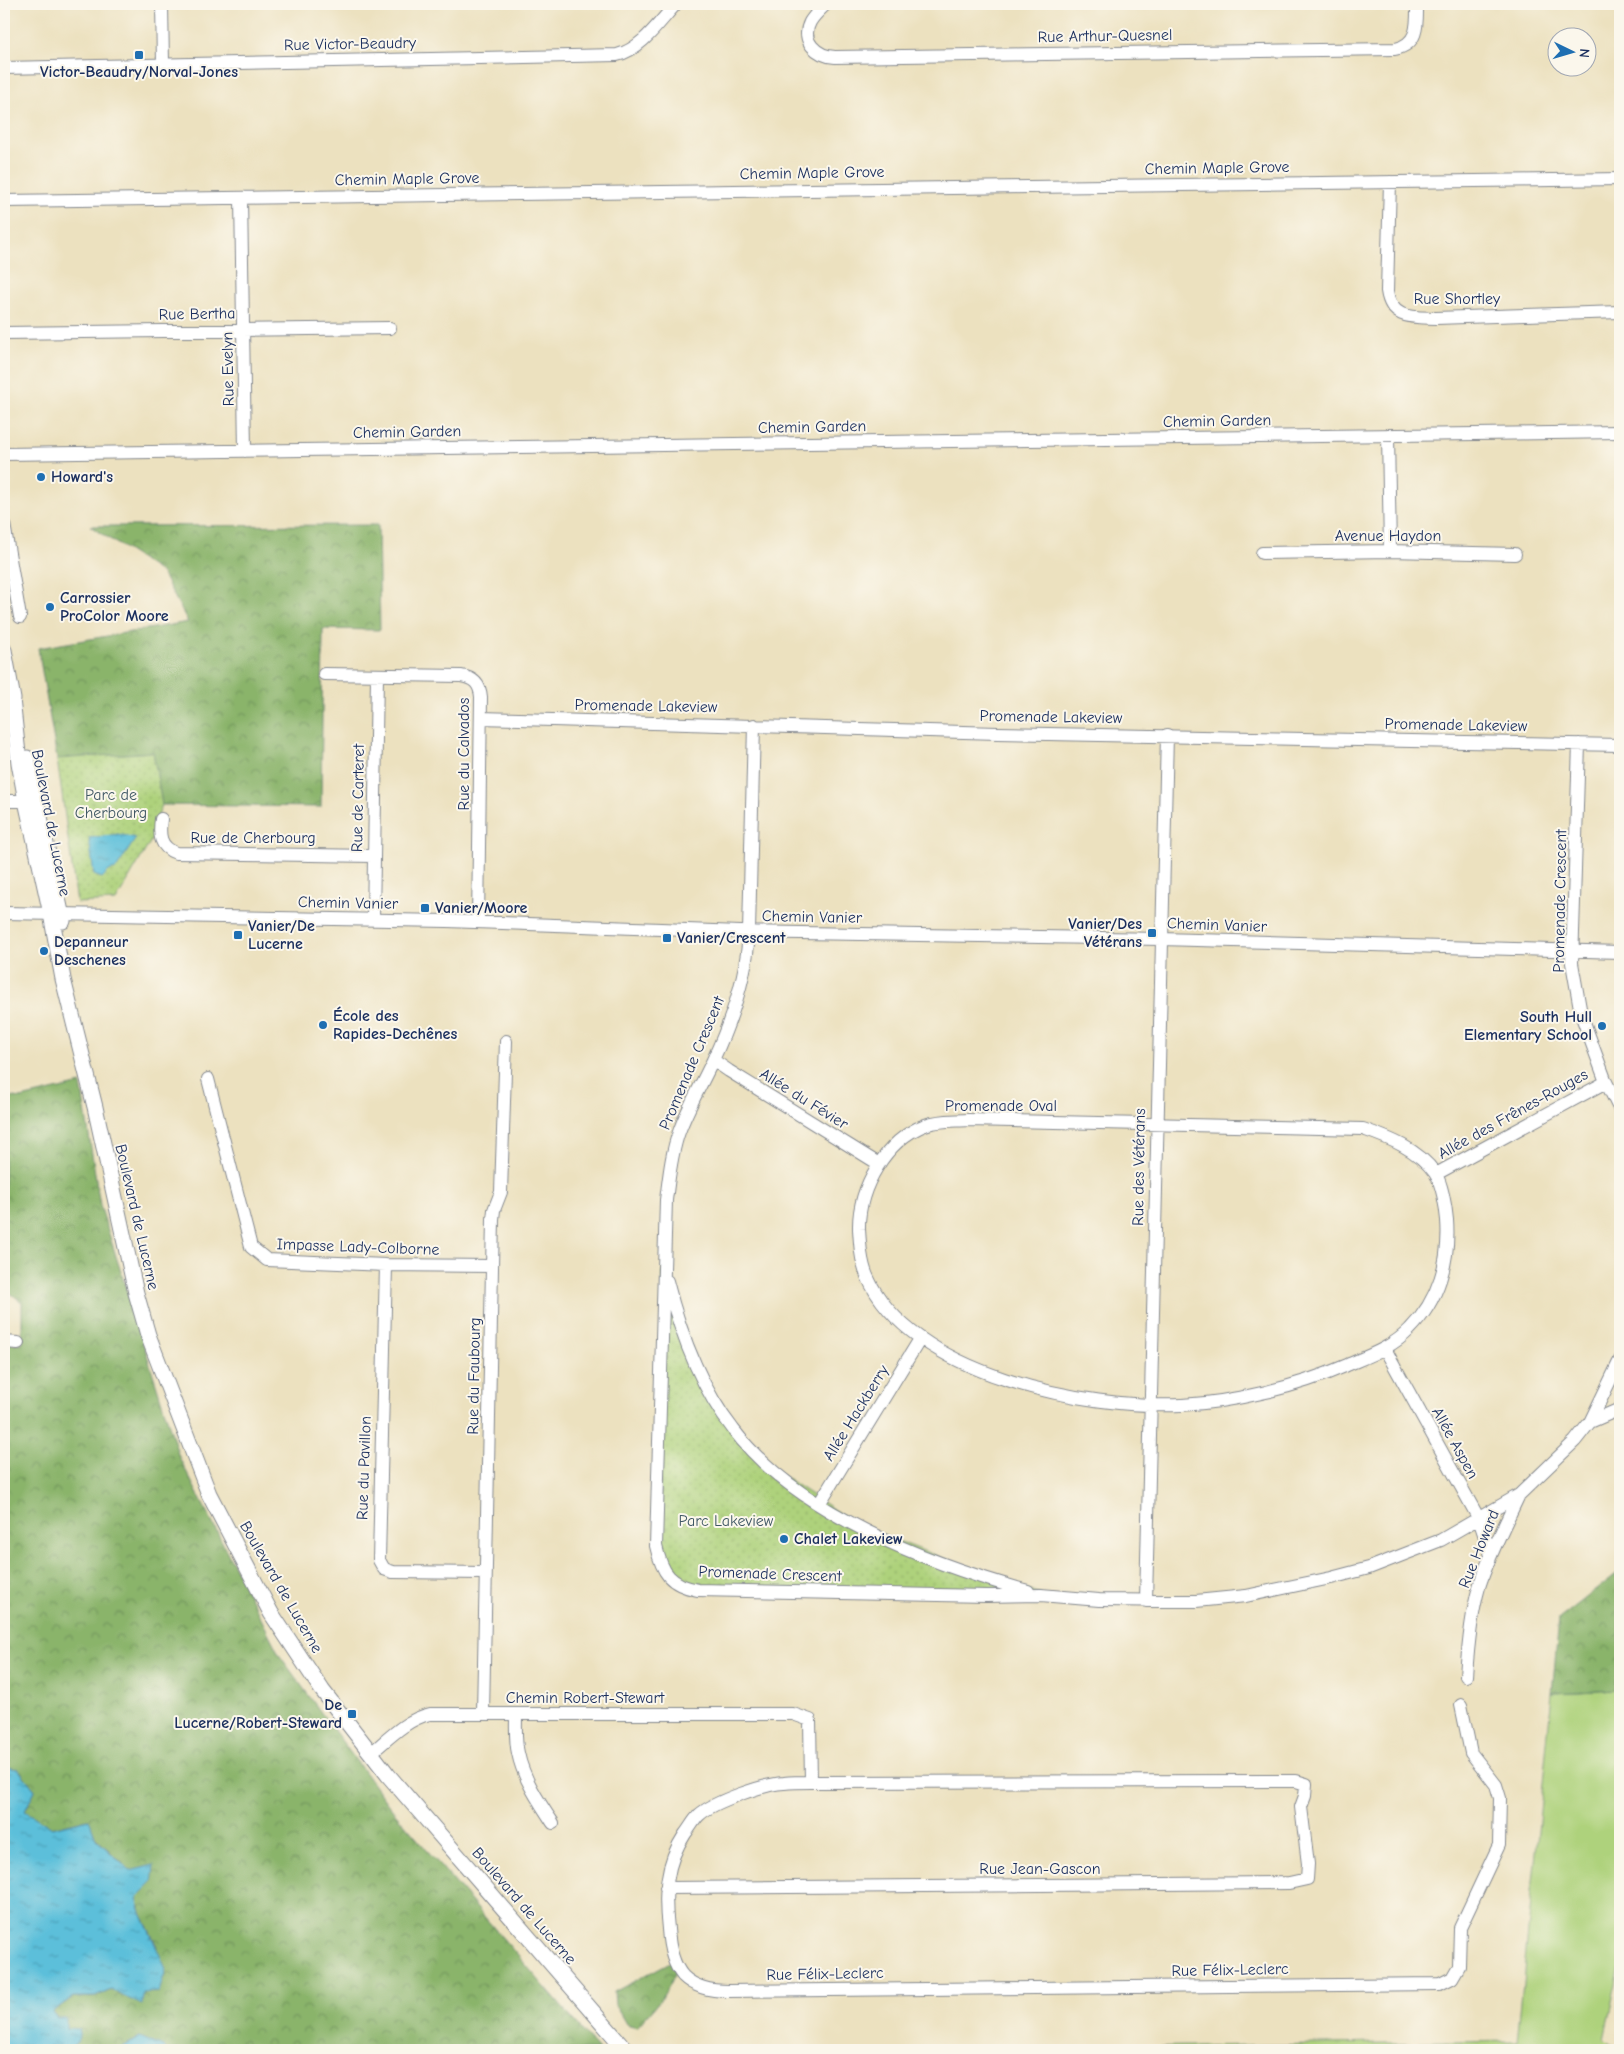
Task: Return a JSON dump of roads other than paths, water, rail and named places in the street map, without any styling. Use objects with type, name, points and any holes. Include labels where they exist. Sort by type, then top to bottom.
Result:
[{"type":"main road","name":"Boulevard de Lucerne","points":[[4,650],[8,690],[136,1293],[148,1335],[209,1494],[272,1613],[322,1690],[370,1753],[626,2050]]},
{"type":"street","points":[[162,4],[163,64]]},
{"type":"street","name":"Rue Victor-Beaudry","points":[[4,68],[617,55],[625,53],[638,44],[676,4]]},
{"type":"street","name":"Rue Arthur-Quesnel","points":[[826,4],[808,24],[808,39],[810,45],[821,55],[835,57],[1395,49],[1403,48],[1413,40],[1417,27],[1417,4]]},
{"type":"street","name":"Chemin Maple Grove","points":[[4,200],[1620,179]]},
{"type":"street","name":"Rue Shortley","points":[[1390,182],[1387,291],[1388,300],[1397,312],[1412,317],[1436,318],[1620,312]]},
{"type":"street","name":"Rue Evelyn","points":[[241,198],[246,451]]},
{"type":"street","name":"Rue Bertha","points":[[4,333],[390,328]]},
{"type":"street","name":"Chemin Garden","points":[[4,454],[1620,432]]},
{"type":"street","points":[[1388,435],[1390,551]]},
{"type":"street","points":[[4,524],[20,617]]},
{"type":"street","name":"Avenue Haydon","points":[[1262,553],[1390,551],[1515,554]]},
{"type":"street","name":"Rue du Calvados","points":[[324,674],[468,677],[478,684],[481,690],[478,922]]},
{"type":"street","name":"Rue de Carteret","points":[[373,920],[377,676]]},
{"type":"street","name":"Promenade Lakeview","points":[[481,718],[998,733],[1620,745]]},
{"type":"street","name":"Promenade Crescent","points":[[754,725],[749,932],[744,974],[734,1007],[713,1060],[694,1096],[676,1141],[670,1166],[666,1200],[656,1546],[659,1560],[666,1574],[675,1583],[685,1588],[698,1590],[986,1596],[1041,1595],[1100,1600],[1196,1601],[1246,1596],[1331,1578],[1369,1568],[1433,1543],[1520,1495],[1575,1441],[1590,1422],[1620,1360]]},
{"type":"street","name":"Rue des Vétérans","points":[[1146,1600],[1156,1124],[1168,735]]},
{"type":"street","name":"Promenade Crescent","points":[[1579,744],[1572,963],[1581,1014],[1606,1082],[1620,1110]]},
{"type":"street","points":[[4,801],[32,801]]},
{"type":"street","name":"Rue de Cherbourg","points":[[161,819],[159,835],[165,847],[176,853],[373,856]]},
{"type":"street","name":"Chemin Vanier","points":[[4,912],[478,922],[749,932],[1161,939],[1620,952]]},
{"type":"street","name":"Rue du Faubourg","points":[[483,1713],[492,1266],[494,1210],[502,1192],[506,1041]]},
{"type":"street","name":"Allée du Févier","points":[[713,1060],[879,1164]]},
{"type":"street","name":"Impasse Lady-Colborne","points":[[208,1079],[251,1247],[267,1260],[386,1265],[492,1266]]},
{"type":"street","name":"Allée des Frênes-Rouges","points":[[1436,1174],[1606,1082]]},
{"type":"street","name":"Promenade Oval","points":[[968,1120],[1156,1124],[1362,1129],[1391,1138],[1415,1154],[1436,1174],[1446,1209],[1448,1243],[1442,1277],[1429,1305],[1410,1329],[1385,1350],[1303,1382],[1221,1400],[1184,1405],[1151,1405],[1072,1397],[1033,1389],[996,1376],[920,1339],[896,1319],[881,1300],[867,1276],[860,1250],[859,1223],[865,1194],[879,1164],[889,1150],[908,1134],[926,1125],[968,1120]]},
{"type":"street","name":"Promenade Crescent","points":[[663,1264],[672,1300],[684,1334],[701,1376],[720,1410],[732,1429],[751,1450],[792,1486],[860,1527],[904,1548],[1001,1584],[1041,1595]]},
{"type":"street","name":"Rue du Pavillon","points":[[386,1265],[379,1560],[384,1569],[393,1572],[485,1573]]},
{"type":"street","name":"Allée Hackberry","points":[[819,1504],[920,1339]]},
{"type":"street","points":[[4,1342],[18,1343]]},
{"type":"street","name":"Allée Aspen","points":[[1385,1350],[1479,1519],[1492,1555]]},
{"type":"street","points":[[1590,1422],[1620,1410]]},
{"type":"street","name":"Rue Howard","points":[[1466,1676],[1468,1649],[1479,1589],[1492,1555],[1520,1495]]},
{"type":"street","name":"Rue Félix-Leclerc","points":[[1296,1781],[811,1782],[783,1783],[760,1788],[706,1810],[693,1823],[678,1845],[670,1865],[666,1888],[665,1908],[668,1937],[678,1967],[684,1976],[699,1986],[719,1991],[1440,1984],[1452,1978],[1460,1966],[1460,1928],[1499,1845],[1500,1798],[1496,1785],[1471,1753],[1461,1705]]},
{"type":"street","name":"Chemin Robert-Stewart","points":[[370,1753],[406,1725],[422,1716],[438,1714],[793,1714],[810,1720],[811,1782]]},
{"type":"street","points":[[516,1714],[516,1744],[520,1761],[541,1805],[552,1823]]},
{"type":"street","name":"Rue Jean-Gascon","points":[[666,1888],[1289,1883],[1307,1879],[1308,1864],[1301,1807],[1305,1796],[1306,1784],[1296,1781]]},
{"type":"water","points":[[118,834],[136,838],[116,869],[109,871],[102,878],[94,875],[89,838]]},
{"type":"water","points":[[4,1767],[18,1769],[35,1790],[25,1811],[52,1828],[89,1819],[96,1839],[130,1871],[154,1865],[152,1883],[137,1898],[141,1913],[166,1969],[159,1992],[143,1993],[142,2005],[111,1990],[95,1997],[73,1997],[52,2012],[57,2018],[66,2018],[66,2028],[80,2029],[78,2042],[67,2049],[49,2046],[48,2050],[4,2050]]},
{"type":"water","points":[[140,2037],[165,2048],[167,2050],[118,2050]]},
{"type":"place","name":"Victor-Beaudry/Norval-Jones","points":[[139,55]]},
{"type":"place","name":"Howard's","points":[[41,477]]},
{"type":"place","name":"Carrossier ProColor Moore","points":[[50,607]]},
{"type":"place","name":"Vanier/Moore","points":[[425,908]]},
{"type":"place","name":"Vanier/Des Vétérans","points":[[1152,933]]},
{"type":"place","name":"Vanier/De Lucerne","points":[[238,935]]},
{"type":"place","name":"Vanier/Crescent","points":[[667,938]]},
{"type":"place","name":"Depanneur Deschenes","points":[[44,951]]},
{"type":"place","name":"École des Rapides-Dechênes","points":[[323,1025]]},
{"type":"place","name":"South Hull Elementary School","points":[[1602,1026]]},
{"type":"place","name":"Chalet Lakeview","points":[[784,1539]]},
{"type":"place","name":"De Lucerne/Robert-Steward","points":[[352,1714]]},
{"type":"park label","name":"Parc de Cherbourg","points":[[111,804]]},
{"type":"park label","name":"Parc Lakeview","points":[[726,1521]]}]
